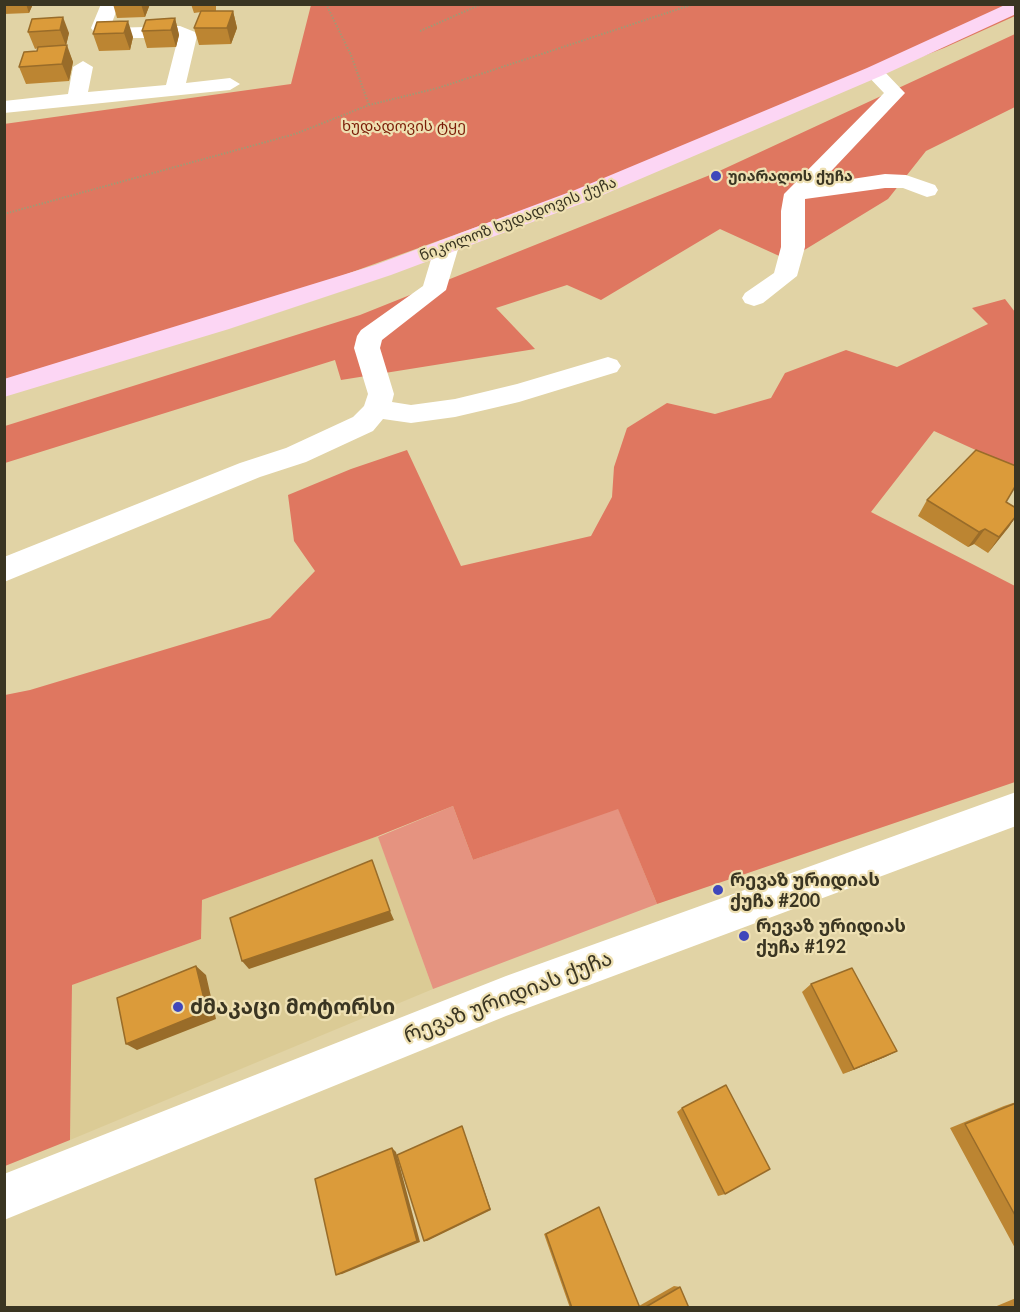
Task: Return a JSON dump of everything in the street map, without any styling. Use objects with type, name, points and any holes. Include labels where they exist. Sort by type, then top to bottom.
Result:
[{"type":"main road","name":"ნიკოლოზ ხუდადოვის ქუჩა","points":[[4,388],[231,320],[382,270],[583,195],[874,72],[1016,7]]},
{"type":"street","points":[[110,4],[100,28],[105,34],[180,32],[188,36],[175,88]]},
{"type":"street","points":[[77,100],[83,67]]},
{"type":"street","points":[[754,298],[785,276],[793,248],[792,212],[795,194],[828,165],[896,93],[874,72]]},
{"type":"street","points":[[4,107],[230,84]]},
{"type":"street","points":[[795,194],[885,181],[906,182],[927,190]]},
{"type":"street","points":[[4,570],[250,470],[296,455],[363,424],[377,410],[381,394],[367,348],[370,336],[434,290],[447,246]]},
{"type":"street","points":[[377,410],[411,414],[455,408],[519,393],[608,366]]},
{"type":"street","name":"რევაზ ურიდიას ქუჩა","points":[[4,1197],[506,996],[1016,809]]},
{"type":"path","points":[[326,4],[351,55],[369,105]]},
{"type":"path","points":[[420,31],[482,4]]},
{"type":"path","points":[[4,214],[295,134],[369,105],[438,88],[694,4]]},
{"type":"shaded area","points":[[453,806],[473,860],[618,808],[657,904],[433,989],[378,837]]},
{"type":"shaded area","points":[[378,836],[433,989],[70,1140],[72,985],[201,939],[202,900]]},
{"type":"green space","name":"ხუდადოვის ტყე","points":[[311,5],[1015,5],[1015,16],[944,48],[592,185],[99,364],[5,387],[4,124],[291,84]]},
{"type":"green space","points":[[1015,34],[1015,107],[926,151],[888,199],[788,260],[720,229],[601,300],[567,285],[496,308],[535,349],[341,380],[335,360],[5,463],[5,426],[360,315],[715,173]]},
{"type":"green space","points":[[1005,299],[1015,312],[1015,463],[1013,467],[934,431],[871,512],[1015,586],[1015,782],[657,904],[618,809],[473,860],[453,806],[202,900],[201,939],[72,985],[70,1140],[5,1166],[5,695],[30,690],[270,618],[315,571],[294,541],[288,495],[351,469],[407,450],[461,566],[591,536],[612,497],[614,467],[627,428],[667,403],[715,414],[771,398],[785,373],[846,350],[897,367],[988,324],[972,308]]},
{"type":"building","points":[[201,11],[233,11],[227,28],[194,28]]},
{"type":"building","points":[[63,17],[60,30],[28,32],[32,19]]},
{"type":"building","points":[[175,18],[171,30],[142,31],[146,20]]},
{"type":"building","points":[[128,21],[124,33],[93,34],[97,22]]},
{"type":"building","points":[[67,45],[62,64],[19,67],[24,52],[37,51],[38,47]]},
{"type":"building","points":[[976,450],[1016,466],[1016,485],[1006,502],[1016,508],[1016,516],[999,537],[985,529],[979,532],[927,500]]},
{"type":"building","points":[[372,860],[390,911],[242,961],[230,918]]},
{"type":"building","points":[[196,966],[207,1011],[126,1044],[117,998]]},
{"type":"building","points":[[852,968],[897,1051],[854,1069],[811,984]]},
{"type":"building","points":[[726,1085],[770,1169],[725,1194],[682,1108]]},
{"type":"building","points":[[1016,1103],[1016,1217],[965,1124]]},
{"type":"building","points":[[462,1126],[490,1209],[424,1241],[397,1155]]},
{"type":"building","points":[[392,1148],[417,1241],[336,1275],[315,1179]]},
{"type":"building","points":[[599,1207],[640,1308],[572,1308],[546,1234]]},
{"type":"building","points":[[680,1287],[689,1308],[644,1308]]},
{"type":"place","name":"უიარაღოს ქუჩა","points":[[716,176]]},
{"type":"place","name":"რევაზ ურიდიას ქუჩა #200","points":[[718,890]]},
{"type":"place","name":"რევაზ ურიდიას ქუჩა #192","points":[[744,936]]},
{"type":"place","name":"ძმაკაცი მოტორსი","points":[[178,1007]]}]
